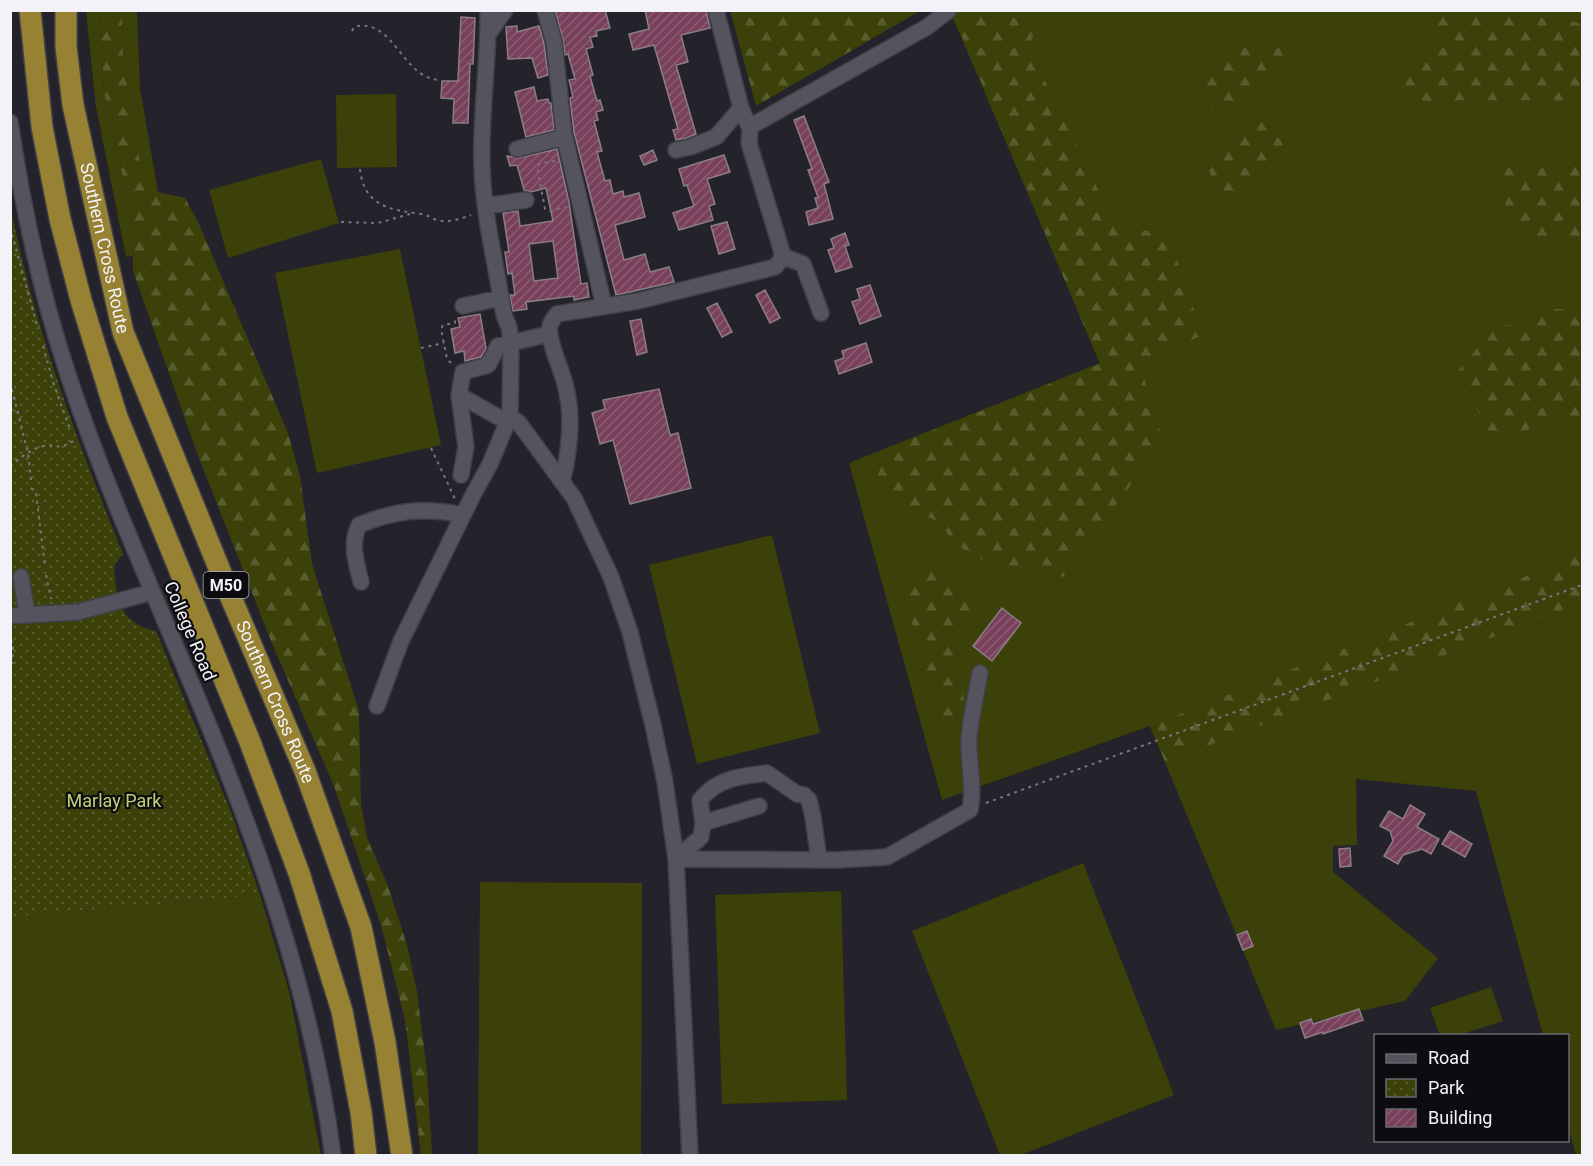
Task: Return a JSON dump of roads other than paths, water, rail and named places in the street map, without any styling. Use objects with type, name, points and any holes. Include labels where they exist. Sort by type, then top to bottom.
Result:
[{"type":"highway","name":"Southern Cross Route","points":[[30,10],[42,127],[60,219],[81,300],[117,417],[250,742],[299,873],[342,1011],[361,1112],[366,1155]]},
{"type":"highway","name":"Southern Cross Route","points":[[66,10],[66,47],[73,105],[123,332],[232,600],[305,771],[361,927],[385,1042],[402,1155]]},
{"type":"street","points":[[377,706],[401,641],[490,465],[505,417],[511,342],[510,327],[504,315],[482,169],[482,128],[489,33],[488,10]]},
{"type":"street","points":[[489,33],[506,10]]},
{"type":"street","points":[[545,10],[554,42],[565,137],[604,306]]},
{"type":"street","points":[[562,482],[569,451],[571,428],[566,385],[549,334],[552,320],[557,314],[638,301],[775,267],[781,260],[782,256],[749,143],[750,129],[741,108],[716,10]]},
{"type":"street","points":[[750,129],[753,125],[927,27],[949,10]]},
{"type":"street","points":[[676,150],[716,136],[741,108]]},
{"type":"street","name":"College Road","points":[[10,122],[32,242],[63,360],[104,475],[238,799],[269,886],[307,1015],[320,1075],[333,1155]]},
{"type":"street","points":[[517,149],[565,137]]},
{"type":"street","points":[[487,208],[526,200]]},
{"type":"street","points":[[782,256],[803,264],[821,313]]},
{"type":"street","points":[[463,306],[501,298]]},
{"type":"street","points":[[461,475],[466,447],[459,394],[463,372],[488,365],[498,346],[549,334]]},
{"type":"street","points":[[459,394],[519,423],[574,498],[611,577],[630,632],[665,782],[676,858],[690,1155]]},
{"type":"street","points":[[361,582],[354,551],[354,535],[359,525],[382,516],[423,509],[463,515]]},
{"type":"street","points":[[21,577],[27,614]]},
{"type":"street","points":[[10,616],[78,612],[153,592]]},
{"type":"street","points":[[676,858],[819,860],[887,857],[970,810],[973,794],[969,741],[973,705],[980,673]]},
{"type":"street","points":[[676,858],[701,837],[703,823],[700,800],[709,788],[735,777],[767,773],[809,800],[819,860]]},
{"type":"street","points":[[703,823],[759,806]]},
{"type":"park label","name":"Marlay Park","points":[[114,801]]}]
